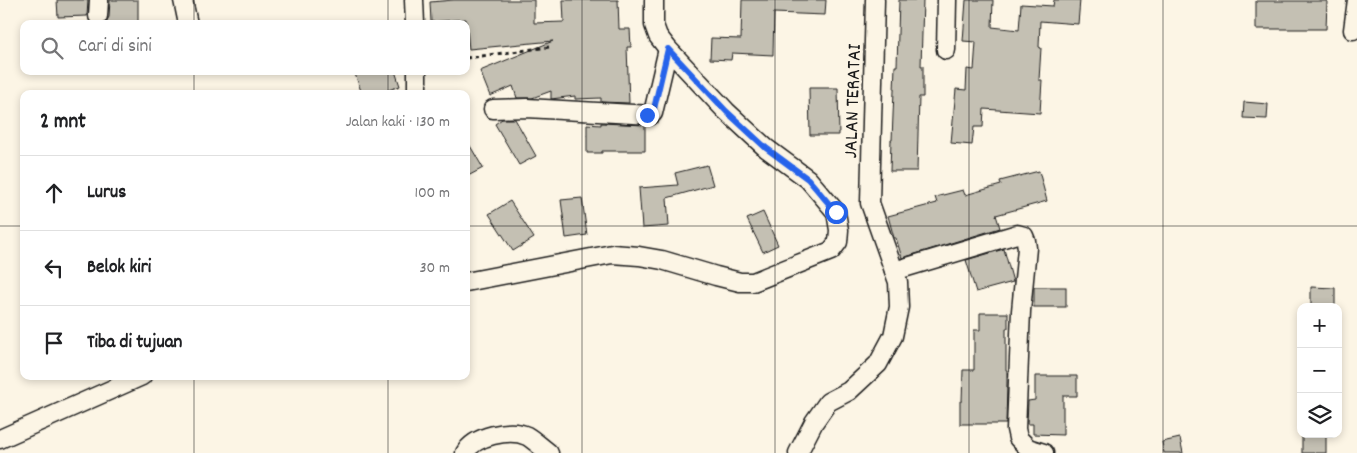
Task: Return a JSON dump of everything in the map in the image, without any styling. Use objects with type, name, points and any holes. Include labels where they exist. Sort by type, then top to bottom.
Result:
[{"type":"street","points":[[183,0],[187,20]]},
{"type":"street","points":[[414,0],[415,20]]},
{"type":"street","points":[[470,281],[612,254],[647,257],[740,282],[753,282],[831,251],[838,242],[840,230],[836,212],[808,179],[766,148],[726,111],[658,36],[654,25],[654,0]]},
{"type":"street","name":"JALAN TERATAI","points":[[875,0],[870,203],[894,271]]},
{"type":"street","points":[[946,50],[947,0]]},
{"type":"street","points":[[1353,30],[1357,0]]},
{"type":"street","points":[[493,108],[651,115],[668,49]]},
{"type":"street","points":[[416,75],[417,90]]},
{"type":"street","points":[[798,453],[814,422],[828,402],[849,390],[878,364],[893,336],[899,307],[898,282],[894,271],[1017,234],[1024,236],[1027,248],[1021,311],[1016,429],[1018,438],[1028,448],[1044,453]]},
{"type":"street","points":[[0,438],[133,380]]},
{"type":"street","points":[[465,453],[477,441],[499,434],[512,433],[527,436],[549,453]]},
{"type":"path","points":[[470,57],[549,47]]},
{"type":"building","points":[[57,0],[88,0],[87,16],[58,17]]},
{"type":"building","points":[[110,0],[138,0],[138,20],[107,20]]},
{"type":"building","points":[[454,0],[534,0],[534,23],[564,22],[563,0],[618,0],[619,29],[630,29],[631,47],[627,47],[629,103],[601,102],[601,98],[575,99],[575,96],[551,99],[551,91],[532,98],[517,98],[513,86],[490,96],[480,71],[553,41],[470,49],[470,20],[431,20],[430,2]]},
{"type":"building","points":[[742,0],[826,0],[825,15],[774,13],[773,55],[732,53],[731,60],[710,59],[711,38],[741,39]]},
{"type":"building","points":[[899,0],[923,0],[921,66],[923,66],[923,97],[919,97],[917,171],[890,171]]},
{"type":"building","points":[[966,0],[993,0],[992,27],[1019,30],[1021,4],[1053,6],[1054,0],[1080,0],[1078,24],[1040,21],[1039,80],[1042,80],[1040,113],[984,109],[983,127],[974,127],[972,145],[951,143],[956,89],[966,90],[967,69],[974,70],[976,42],[963,41]]},
{"type":"building","points":[[1256,1],[1327,1],[1326,29],[1256,29]]},
{"type":"building","points":[[355,75],[396,75],[400,86],[388,90],[361,90]]},
{"type":"building","points":[[809,88],[838,88],[839,135],[810,135]]},
{"type":"building","points":[[1244,102],[1268,104],[1267,119],[1243,118]]},
{"type":"building","points":[[502,119],[515,119],[536,156],[519,165],[495,124]]},
{"type":"building","points":[[601,123],[645,125],[645,151],[587,153],[587,124],[601,125]]},
{"type":"building","points":[[470,146],[483,168],[470,175]]},
{"type":"building","points":[[707,165],[713,185],[667,198],[669,226],[642,228],[639,188],[678,185],[675,173]]},
{"type":"building","points":[[1039,171],[1047,201],[996,215],[1000,228],[902,258],[888,216],[937,203],[935,197],[963,190],[965,195],[1001,185],[1000,181]]},
{"type":"building","points":[[582,198],[587,235],[566,238],[561,200]]},
{"type":"building","points":[[510,201],[534,238],[513,251],[489,214]]},
{"type":"building","points":[[763,212],[778,245],[763,252],[747,219]]},
{"type":"building","points":[[1004,249],[1013,282],[976,292],[966,260]]},
{"type":"building","points":[[1034,287],[1066,287],[1066,307],[1034,307]]},
{"type":"building","points":[[1311,287],[1335,288],[1335,303],[1311,303]]},
{"type":"building","points":[[980,313],[1008,313],[1008,328],[1006,328],[1006,424],[960,424],[963,370],[974,370],[974,330],[980,330]]},
{"type":"building","points":[[1035,376],[1077,376],[1077,396],[1063,396],[1063,435],[1033,434],[1033,424],[1027,424],[1028,401],[1035,400]]},
{"type":"building","points":[[1180,438],[1183,453],[1164,453],[1162,442]]},
{"type":"building","points":[[1302,438],[1326,438],[1326,453],[1302,453]]},
{"type":"route","points":[[647,115],[653,113],[668,49],[726,111],[766,148],[808,179],[836,212]]}]
